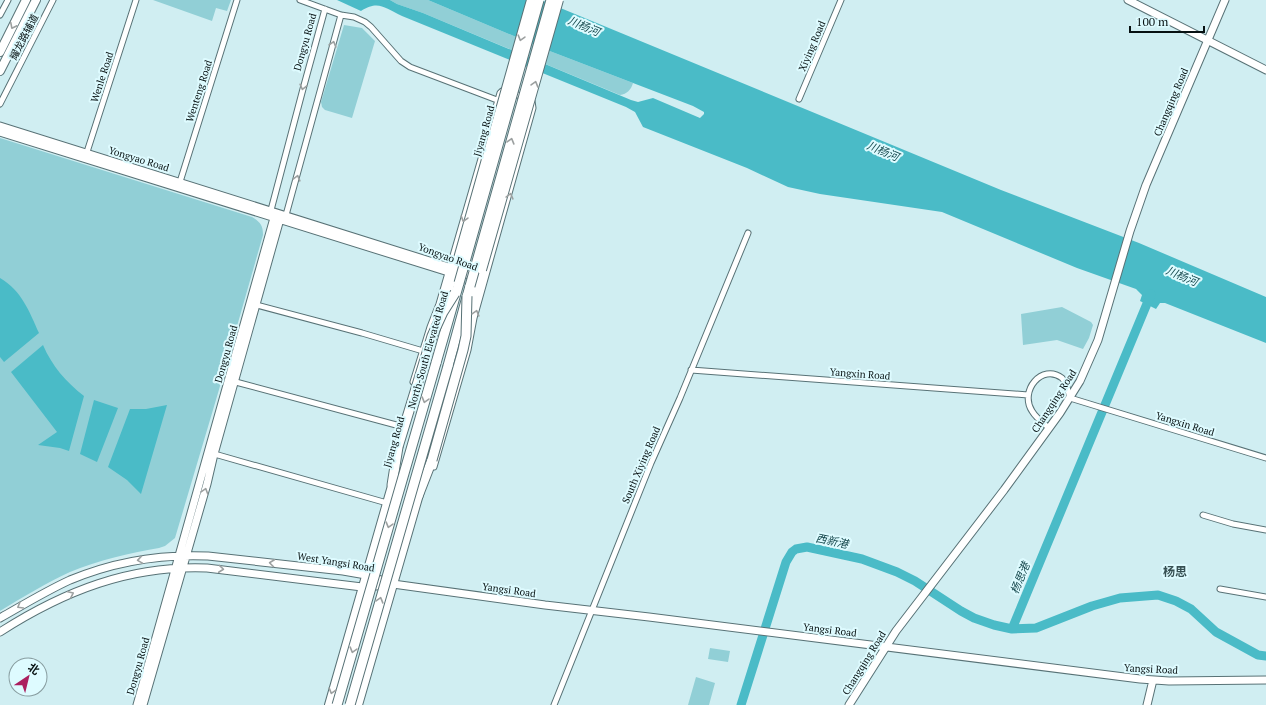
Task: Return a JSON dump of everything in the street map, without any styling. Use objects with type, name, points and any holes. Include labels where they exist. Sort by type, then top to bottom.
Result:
[{"type":"highway","name":"North-South Elevated Road","points":[[337,705],[539,0]]},
{"type":"highway","points":[[350,705],[551,0]]},
{"type":"highway","points":[[392,485],[398,447],[432,336],[443,312],[456,293]]},
{"type":"highway","points":[[418,496],[432,460],[463,350],[466,336],[467,296]]},
{"type":"main road","points":[[0,52],[26,0]]},
{"type":"main road","points":[[0,71],[36,0]]},
{"type":"main road","name":"Jiyang Road","points":[[329,705],[453,269],[532,0]]},
{"type":"main road","points":[[358,705],[558,0]]},
{"type":"street","points":[[0,15],[8,0]]},
{"type":"street","name":"耀龙路辅道","points":[[0,104],[53,0]]},
{"type":"street","name":"Wenle Road","points":[[86,156],[136,0]]},
{"type":"street","name":"Wenteng Road","points":[[179,185],[237,0]]},
{"type":"street","points":[[300,0],[341,15],[354,17],[371,27],[401,61],[410,67],[497,100]]},
{"type":"street","name":"Xiying Road","points":[[799,99],[841,0]]},
{"type":"street","points":[[1128,0],[1266,70]]},
{"type":"street","name":"Changqing Road","points":[[849,705],[885,647],[920,599],[1000,496],[1070,398],[1083,375],[1098,340],[1130,231],[1146,185],[1225,0]]},
{"type":"street","name":"Dongyu Road","points":[[270,210],[325,9]]},
{"type":"street","name":"Dongyu Road","points":[[143,705],[182,556],[207,484],[211,453],[253,304],[341,15]]},
{"type":"street","points":[[392,485],[392,454],[430,327],[453,269],[497,100],[502,91],[530,99],[534,108],[474,318],[468,350],[437,461],[418,496]]},
{"type":"street","name":"Yongyao Road","points":[[0,126],[86,156]]},
{"type":"street","name":"Yongyao Road","points":[[0,132],[86,156],[280,217],[453,269],[479,279]]},
{"type":"street","name":"Yongyao Road","points":[[179,185],[270,210],[280,217]]},
{"type":"street","points":[[270,210],[280,217]]},
{"type":"street","name":"South Xiying Road","points":[[554,705],[648,470],[748,233]]},
{"type":"street","points":[[253,304],[423,351]]},
{"type":"street","name":"Yangxin Road","points":[[691,370],[1028,395]]},
{"type":"street","points":[[1049,428],[1032,411],[1028,404],[1030,388],[1035,381],[1042,376],[1056,375],[1066,384],[1070,398]]},
{"type":"street","points":[[232,381],[400,426]]},
{"type":"street","name":"Yangxin Road","points":[[1070,398],[1266,458]]},
{"type":"street","points":[[211,453],[387,503]]},
{"type":"street","points":[[1203,515],[1233,524],[1266,530]]},
{"type":"street","name":"West Yangsi Road","points":[[0,618],[54,588],[88,573],[139,560],[182,556],[222,557],[366,575],[393,584]]},
{"type":"street","name":"Dongyu Road","points":[[137,705],[179,568]]},
{"type":"street","name":"West Yangsi Road","points":[[0,632],[49,604],[92,585],[134,574],[179,568],[221,569],[362,587],[393,584]]},
{"type":"street","name":"Yangsi Road","points":[[393,584],[778,634],[1153,680],[1266,680]]},
{"type":"street","points":[[1220,589],[1266,597]]},
{"type":"street","points":[[1147,705],[1153,680]]},
{"type":"shaded area","points":[[153,0],[231,0],[227,11],[216,8],[212,21]]},
{"type":"shaded area","points":[[390,0],[428,0],[547,50],[633,83],[627,93],[620,95]]},
{"type":"shaded area","points":[[344,25],[362,28],[375,41],[352,118],[325,110],[322,107],[321,102]]},
{"type":"shaded area","points":[[0,138],[252,217],[260,224],[263,235],[175,538],[165,546],[159,548],[114,557],[70,572],[43,585],[0,611]]},
{"type":"shaded area","points":[[1062,307],[1091,322],[1093,325],[1089,338],[1083,349],[1057,340],[1023,345],[1021,314]]},
{"type":"shaded area","points":[[710,648],[730,651],[728,662],[708,659]]},
{"type":"shaded area","points":[[696,677],[715,683],[709,705],[688,705]]},
{"type":"water","name":"川杨河","points":[[337,0],[390,0],[631,100],[638,102],[653,98],[700,118],[704,114],[704,112],[693,106],[547,50],[428,0],[541,0],[1001,190],[1139,243],[1266,297],[1266,343],[1165,303],[1160,303],[1156,309],[1140,301],[1142,295],[1136,289],[1077,268],[942,212],[820,194],[788,187],[747,168],[643,127],[635,112],[626,107],[402,16],[382,6],[372,6],[361,11]]},
{"type":"water","points":[[0,278],[14,289],[24,302],[39,333],[4,362],[0,357]]},
{"type":"water","points":[[43,345],[60,373],[84,396],[69,451],[60,448],[38,445],[57,432],[11,372]]},
{"type":"water","points":[[94,400],[118,408],[97,462],[80,454]]},
{"type":"water","points":[[167,405],[141,494],[127,480],[108,467],[130,409],[146,409]]},
{"type":"waterway","name":"杨思港","points":[[1012,629],[1151,294]]},
{"type":"waterway","name":"西新港","points":[[741,705],[786,562],[792,552],[796,549],[807,547],[862,559],[897,572],[915,581],[974,618],[1012,629],[1036,628],[1092,606],[1120,598],[1158,595],[1176,601],[1191,609],[1216,632],[1258,655],[1266,656]]},
{"type":"district","name":"杨思","points":[[1175,571]]}]
